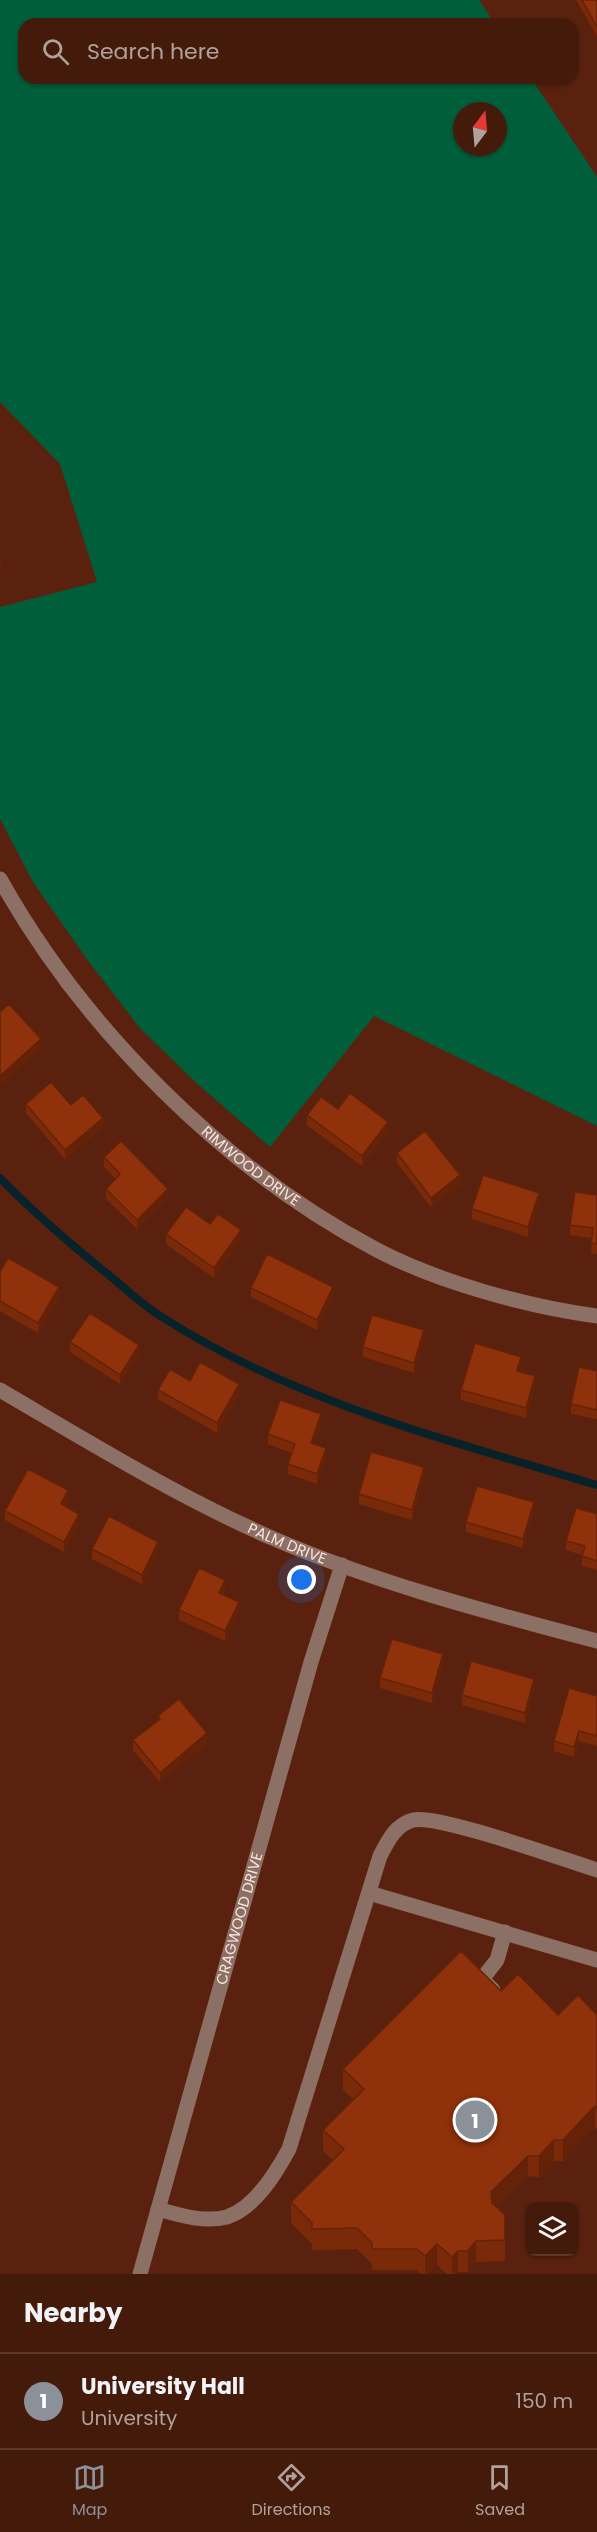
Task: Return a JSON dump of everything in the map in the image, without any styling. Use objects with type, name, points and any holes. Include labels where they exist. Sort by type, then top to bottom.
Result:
[{"type":"street","name":"RIMWOOD DRIVE","points":[[0,879],[47,954],[129,1055],[172,1100],[243,1162],[330,1222],[377,1250],[424,1270],[517,1301],[597,1316]]},
{"type":"street","name":"PALM DRIVE","points":[[0,1390],[209,1509],[273,1538],[342,1565],[431,1595],[597,1641]]},
{"type":"street","name":"CRAGWOOD DRIVE","points":[[140,2274],[311,1662],[342,1565]]},
{"type":"street","points":[[158,2209],[185,2217],[208,2219],[228,2217],[248,2204],[269,2182],[290,2149],[380,1857],[393,1833],[414,1820],[445,1822],[597,1870]]},
{"type":"street","points":[[369,1893],[597,1960]]},
{"type":"street","points":[[505,1932],[497,1960],[482,1979],[507,2002]]},
{"type":"green space","points":[[0,0],[479,0],[491,18],[18,18],[18,84],[535,84],[597,177],[597,1126],[374,1016],[270,1147],[193,1080],[139,1027],[86,958],[33,882],[0,819],[0,607],[97,582],[60,464],[0,402]]},
{"type":"building","points":[[582,0],[597,0],[597,27]]},
{"type":"building","points":[[9,1004],[41,1039],[0,1076],[0,1012]]},
{"type":"building","points":[[51,1082],[71,1105],[83,1095],[103,1118],[65,1150],[26,1104]]},
{"type":"building","points":[[350,1093],[388,1122],[362,1156],[307,1115],[321,1097],[338,1109]]},
{"type":"building","points":[[425,1131],[460,1175],[431,1198],[397,1153]]},
{"type":"building","points":[[121,1141],[168,1189],[137,1220],[106,1189],[120,1174],[104,1157]]},
{"type":"building","points":[[483,1175],[539,1193],[528,1227],[472,1209]]},
{"type":"building","points":[[575,1192],[597,1195],[597,1244],[591,1243],[593,1228],[570,1225]]},
{"type":"building","points":[[186,1207],[210,1224],[218,1214],[241,1230],[214,1268],[166,1234]]},
{"type":"building","points":[[267,1254],[333,1287],[317,1320],[251,1288]]},
{"type":"building","points":[[8,1258],[59,1287],[38,1323],[0,1301],[0,1272]]},
{"type":"building","points":[[90,1313],[139,1345],[120,1375],[70,1342]]},
{"type":"building","points":[[372,1315],[424,1330],[414,1363],[363,1347]]},
{"type":"building","points":[[475,1343],[521,1357],[517,1371],[535,1376],[526,1408],[461,1390]]},
{"type":"building","points":[[200,1362],[239,1384],[217,1423],[158,1390],[170,1369],[190,1381]]},
{"type":"building","points":[[579,1367],[597,1371],[597,1410],[571,1404]]},
{"type":"building","points":[[280,1400],[321,1414],[311,1443],[326,1448],[317,1474],[288,1464],[295,1444],[268,1434]]},
{"type":"building","points":[[371,1452],[424,1467],[412,1510],[359,1494]]},
{"type":"building","points":[[28,1469],[68,1490],[61,1504],[79,1514],[64,1542],[5,1511]]},
{"type":"building","points":[[477,1486],[534,1502],[523,1539],[466,1522]]},
{"type":"building","points":[[576,1508],[597,1514],[597,1561],[582,1556],[585,1546],[566,1541]]},
{"type":"building","points":[[109,1516],[158,1542],[142,1575],[92,1549]]},
{"type":"building","points":[[199,1568],[225,1580],[219,1593],[239,1602],[225,1631],[179,1610]]},
{"type":"building","points":[[392,1639],[443,1654],[432,1693],[380,1678]]},
{"type":"building","points":[[471,1661],[534,1679],[525,1713],[462,1695]]},
{"type":"building","points":[[569,1688],[597,1696],[597,1736],[579,1731],[574,1747],[554,1741]]},
{"type":"building","points":[[179,1699],[207,1733],[160,1773],[133,1740],[160,1719],[158,1716]]},
{"type":"building","points":[[461,1951],[501,1991],[518,1974],[558,2015],[578,1995],[597,2015],[597,2109],[595,2106],[563,2140],[554,2140],[539,2156],[528,2156],[491,2192],[492,2203],[505,2215],[505,2240],[476,2241],[468,2251],[458,2251],[452,2257],[437,2244],[425,2256],[417,2249],[372,2249],[372,2243],[357,2228],[312,2229],[312,2223],[291,2202],[344,2149],[323,2130],[364,2089],[343,2069]]},
{"type":"waterway","points":[[0,1178],[56,1231],[144,1304],[212,1347],[318,1396],[373,1416],[597,1485]]},
{"type":"place","name":"University Hall","points":[[475,2120]]}]
